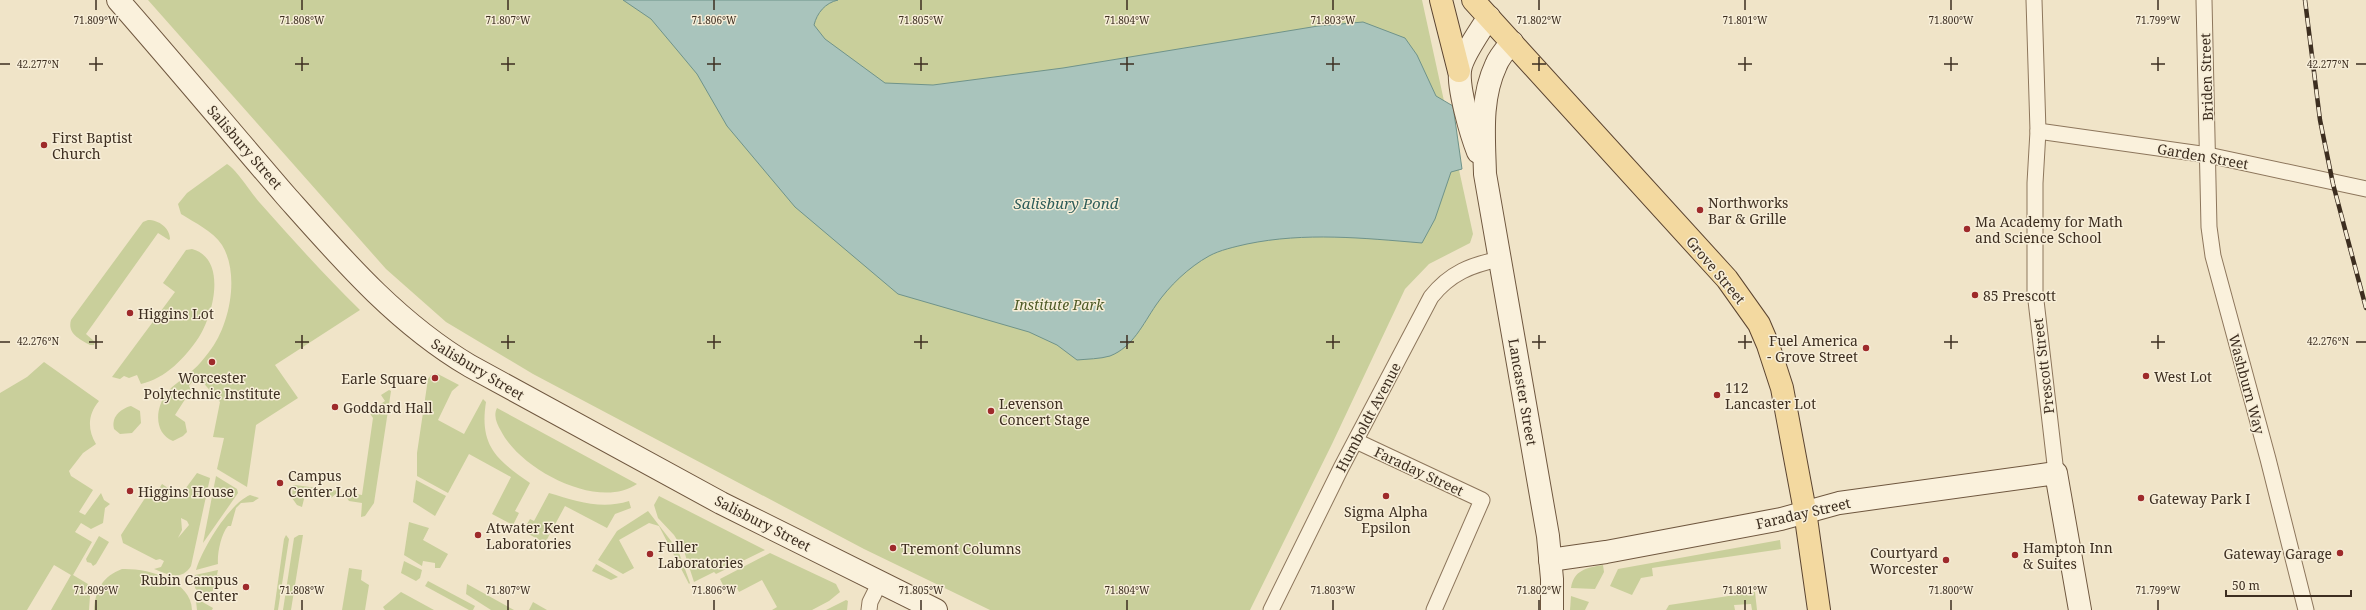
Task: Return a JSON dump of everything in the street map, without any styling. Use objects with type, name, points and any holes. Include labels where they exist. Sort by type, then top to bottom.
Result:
[{"type":"main road","name":"Salisbury Street","points":[[118,0],[337,253],[394,311],[431,342],[483,373],[721,503],[936,610]]},
{"type":"main road","points":[[1441,0],[1460,71]]},
{"type":"main road","name":"Grove Street","points":[[1473,0],[1726,279],[1759,324],[1768,345],[1782,388],[1805,512],[1819,610]]},
{"type":"main road","points":[[1460,71],[1474,38],[1489,17]]},
{"type":"main road","name":"Lancaster Street","points":[[1512,42],[1496,64],[1487,89],[1484,115],[1485,174],[1550,560],[1552,610]]},
{"type":"main road","name":"Lancaster Street","points":[[1460,71],[1471,134],[1485,174]]},
{"type":"main road","name":"Faraday Street","points":[[1550,560],[1606,552],[1781,519],[1839,503],[2056,473]]},
{"type":"main road","name":"Prescott Street","points":[[2056,473],[2080,610]]},
{"type":"street","name":"Prescott Street","points":[[2034,0],[2038,131],[2035,183],[2035,292],[2056,473]]},
{"type":"street","name":"Briden Street","points":[[2204,0],[2208,155]]},
{"type":"street","name":"Garden Street","points":[[2038,131],[2208,155],[2366,189]]},
{"type":"street","name":"Washburn Way","points":[[2208,155],[2209,227],[2212,256],[2268,459],[2306,610]]},
{"type":"street","name":"Humboldt Avenue","points":[[1271,610],[1356,441],[1431,297],[1443,283],[1457,273],[1471,266],[1500,259]]},
{"type":"street","name":"Faraday Street","points":[[1356,441],[1482,500],[1434,610]]},
{"type":"street","points":[[869,610],[870,602],[880,582]]},
{"type":"green space","name":"Institute Park","points":[[148,0],[1422,0],[1473,234],[1470,243],[1429,264],[1405,289],[1332,444],[1250,610],[990,610],[864,549],[533,374],[446,322],[386,269]]},
{"type":"green space","points":[[227,164],[235,171],[260,203],[297,244],[360,310],[275,365],[298,398],[256,425],[247,487],[217,469],[224,438],[213,437],[220,402],[200,379],[192,382],[189,386],[191,390],[175,415],[185,422],[187,432],[183,436],[173,441],[162,432],[158,420],[158,413],[162,400],[172,387],[190,373],[209,352],[216,341],[227,314],[230,300],[231,270],[222,245],[214,236],[181,214],[178,204],[187,193]]},
{"type":"green space","points":[[148,220],[156,221],[163,225],[170,235],[170,239],[169,240],[158,233],[86,334],[95,342],[94,345],[90,345],[75,336],[70,325],[71,320],[143,222]]},
{"type":"green space","points":[[192,249],[203,255],[210,264],[214,275],[214,288],[209,315],[199,337],[188,352],[174,366],[150,381],[141,384],[137,375],[129,378],[124,376],[120,379],[112,377],[175,292],[163,283],[186,250]]},
{"type":"green space","points":[[44,362],[99,401],[95,406],[90,422],[91,433],[96,444],[83,453],[69,471],[71,476],[93,490],[79,512],[85,515],[101,493],[104,500],[110,504],[105,508],[103,523],[91,529],[81,523],[75,532],[92,542],[73,575],[88,584],[84,592],[90,596],[89,610],[51,610],[71,575],[54,565],[27,610],[0,610],[0,393],[27,377]]},
{"type":"green space","points":[[436,373],[459,385],[452,391],[438,420],[464,434],[483,399],[486,402],[485,430],[488,441],[493,450],[508,467],[530,483],[515,511],[519,513],[513,525],[492,514],[511,477],[469,454],[448,493],[417,476],[417,453],[428,379],[431,375]]},
{"type":"green space","points":[[389,390],[391,391],[374,503],[365,516],[361,517],[362,503],[349,501],[343,492],[362,495],[373,418],[369,412],[385,401],[381,395]]},
{"type":"green space","points":[[131,406],[140,411],[141,423],[132,433],[120,434],[114,429],[113,425],[115,417],[120,411]]},
{"type":"green space","points":[[497,408],[637,484],[621,491],[602,492],[582,489],[562,482],[542,472],[525,459],[511,445],[501,431],[495,417]]},
{"type":"green space","points":[[197,473],[210,478],[191,566],[183,574],[174,575],[154,569],[161,567],[164,561],[160,559],[156,560],[123,543],[121,535],[147,495],[153,499],[162,484],[180,496]],"holes":[[[181,518],[187,521],[189,525],[178,538],[182,530]]]},
{"type":"green space","points":[[216,476],[237,489],[238,493],[203,543]]},
{"type":"green space","points":[[416,480],[446,496],[435,516],[413,502]]},
{"type":"green space","points":[[293,485],[339,491],[331,498],[305,495],[302,507],[297,505],[292,498]]},
{"type":"green space","points":[[549,493],[599,505],[619,504],[629,501],[631,508],[615,514],[607,528],[565,506],[545,543],[523,531],[530,519],[534,521]]},
{"type":"green space","points":[[250,495],[259,498],[253,502],[241,503],[236,508],[231,526],[228,526],[221,539],[218,564],[196,570],[210,539],[217,528],[225,517],[242,500]]},
{"type":"green space","points":[[659,496],[765,550],[716,574],[714,572],[694,582],[684,551],[674,535],[658,518],[654,505]]},
{"type":"green space","points":[[648,511],[678,550],[690,583],[689,584],[659,526],[649,523],[619,540],[634,568],[623,574],[598,560],[617,531]]},
{"type":"green space","points":[[409,522],[429,528],[423,540],[448,554],[440,568],[435,568],[435,563],[423,561],[422,566],[404,555]]},
{"type":"green space","points":[[286,535],[289,539],[278,610],[274,610],[284,539]]},
{"type":"green space","points":[[299,535],[303,535],[291,610],[283,610],[294,538]]},
{"type":"green space","points":[[99,536],[109,542],[96,564],[93,566],[91,563],[87,562],[86,559]]},
{"type":"green space","points":[[1780,540],[1781,549],[1652,568],[1653,576],[1641,578],[1632,595],[1610,586],[1618,569]]},
{"type":"green space","points":[[770,553],[836,584],[840,592],[829,601],[812,610],[772,610],[777,607],[762,580],[739,592],[736,586],[726,591],[720,579]]},
{"type":"green space","points":[[404,561],[422,570],[420,578],[416,581],[401,573]]},
{"type":"green space","points":[[596,564],[618,577],[611,580],[592,571]]},
{"type":"green space","points":[[1603,565],[1604,572],[1595,589],[1571,588],[1575,577],[1582,571],[1591,567]]},
{"type":"green space","points":[[349,568],[362,570],[361,580],[369,585],[365,610],[342,610]]},
{"type":"green space","points":[[122,569],[144,571],[166,578],[184,591],[190,600],[192,610],[94,610],[96,596],[101,585],[115,572]]},
{"type":"green space","points":[[218,570],[217,575],[221,576],[207,601],[195,588],[195,575]]},
{"type":"green space","points":[[428,581],[475,606],[473,610],[469,610],[425,586]]},
{"type":"green space","points":[[467,584],[514,610],[491,610],[466,594]]},
{"type":"green space","points":[[401,592],[434,610],[385,610],[383,607]]},
{"type":"green space","points":[[1755,592],[1757,610],[1752,610],[1751,604],[1734,605],[1735,610],[1666,610],[1669,605]]},
{"type":"green space","points":[[1571,596],[1589,602],[1585,610],[1570,610]]},
{"type":"green space","points":[[199,600],[213,608],[212,610],[197,610],[196,601]]},
{"type":"green space","points":[[846,600],[848,601],[847,610],[826,610]]},
{"type":"green space","points":[[533,602],[547,610],[529,610]]},
{"type":"water","name":"Salisbury Pond","points":[[623,0],[838,0],[825,6],[815,21],[814,25],[825,39],[885,83],[933,85],[1063,68],[1318,26],[1363,22],[1405,38],[1417,55],[1436,96],[1453,106],[1462,169],[1451,172],[1435,219],[1422,243],[1356,238],[1312,237],[1269,240],[1222,250],[1202,260],[1173,284],[1161,298],[1137,334],[1125,347],[1110,356],[1077,360],[1057,345],[1029,332],[898,294],[795,207],[727,126],[697,74],[651,19]]},
{"type":"railway","points":[[2305,0],[2320,120],[2333,184],[2366,308]]},
{"type":"place","name":"First Baptist Church","points":[[44,145]]},
{"type":"place","name":"Northworks Bar & Grille","points":[[1700,210]]},
{"type":"place","name":"Ma Academy for Math and Science School","points":[[1967,229]]},
{"type":"place","name":"85 Prescott","points":[[1975,295]]},
{"type":"place","name":"Higgins Lot","points":[[130,313]]},
{"type":"place","name":"Fuel America - Grove Street","points":[[1866,348]]},
{"type":"place","name":"Worcester Polytechnic Institute","points":[[212,362]]},
{"type":"place","name":"West Lot","points":[[2146,376]]},
{"type":"place","name":"Earle Square","points":[[435,378]]},
{"type":"place","name":"112 Lancaster Lot","points":[[1717,395]]},
{"type":"place","name":"Goddard Hall","points":[[335,407]]},
{"type":"place","name":"Levenson Concert Stage","points":[[991,411]]},
{"type":"place","name":"Campus Center Lot","points":[[280,483]]},
{"type":"place","name":"Higgins House","points":[[130,491]]},
{"type":"place","name":"Sigma Alpha Epsilon","points":[[1386,496]]},
{"type":"place","name":"Gateway Park I","points":[[2141,498]]},
{"type":"place","name":"Atwater Kent Laboratories","points":[[478,535]]},
{"type":"place","name":"Tremont Columns","points":[[893,548]]},
{"type":"place","name":"Gateway Garage","points":[[2340,553]]},
{"type":"place","name":"Fuller Laboratories","points":[[650,554]]},
{"type":"place","name":"Hampton Inn & Suites","points":[[2015,555]]},
{"type":"place","name":"Courtyard Worcester","points":[[1946,560]]},
{"type":"place","name":"Rubin Campus Center","points":[[246,587]]}]
